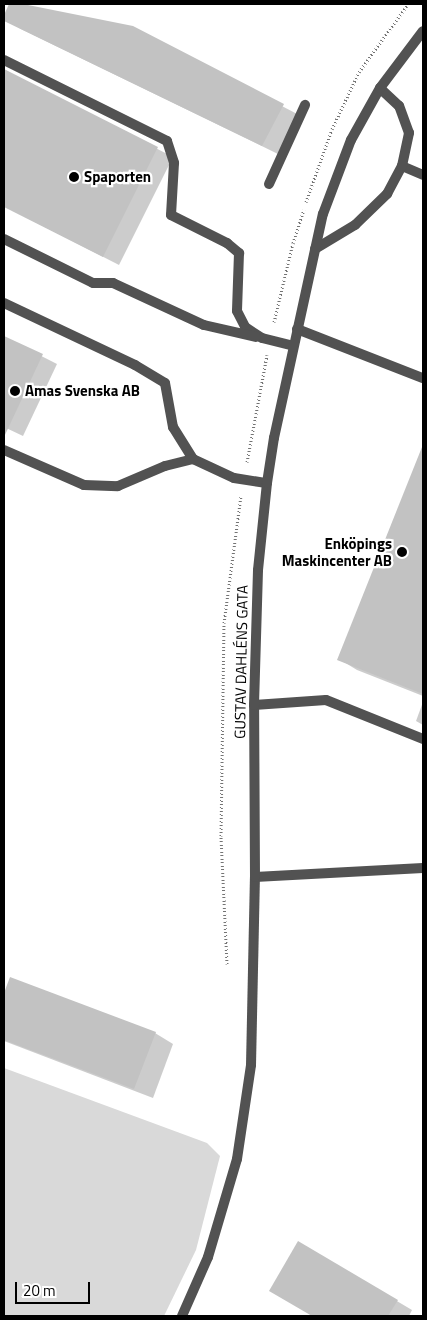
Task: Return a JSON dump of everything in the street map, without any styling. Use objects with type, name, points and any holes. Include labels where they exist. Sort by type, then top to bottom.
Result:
[{"type":"street","name":"GUSTAV DAHLÉNS GATA","points":[[182,1316],[208,1257],[237,1159],[251,1065],[255,877],[254,705],[258,570],[267,482],[293,346],[324,214],[351,140],[380,88],[423,31]]},
{"type":"street","points":[[4,60],[167,141],[174,163],[171,215],[227,243],[239,253],[237,311],[246,327],[262,338]]},
{"type":"street","points":[[315,249],[355,225],[387,194],[402,166],[409,133],[399,106],[380,88]]},
{"type":"street","points":[[268,184],[306,105]]},
{"type":"street","points":[[402,166],[423,176]]},
{"type":"street","points":[[4,239],[93,284],[112,283],[204,324],[293,346]]},
{"type":"street","points":[[4,302],[135,365],[165,383],[173,427],[193,459],[234,478],[267,482]]},
{"type":"street","points":[[297,329],[423,378]]},
{"type":"street","points":[[4,450],[84,485],[118,486],[165,466],[193,459]]},
{"type":"street","points":[[254,705],[326,700],[423,739]]},
{"type":"street","points":[[255,877],[423,868]]},
{"type":"shaded area","points":[[4,1068],[207,1143],[220,1156],[196,1250],[164,1316],[4,1316]]},
{"type":"building","points":[[9,4],[23,4],[133,26],[284,104],[262,146],[4,21],[4,15]]},
{"type":"building","name":"Spaporten","points":[[4,69],[158,147],[103,257],[4,207]]},
{"type":"building","name":"Amas Svenska AB","points":[[4,336],[43,354],[4,437]]},
{"type":"building","name":"Enköpings Maskincenter AB","points":[[423,447],[423,694],[337,660]]},
{"type":"building","points":[[10,977],[156,1032],[134,1089],[4,1040],[4,993]]},
{"type":"building","points":[[298,1241],[398,1300],[388,1316],[312,1316],[269,1291]]},
{"type":"place","name":"Spaporten","points":[[74,177]]},
{"type":"place","name":"Amas Svenska AB","points":[[15,391]]},
{"type":"place","name":"Enköpings Maskincenter AB","points":[[402,552]]}]
